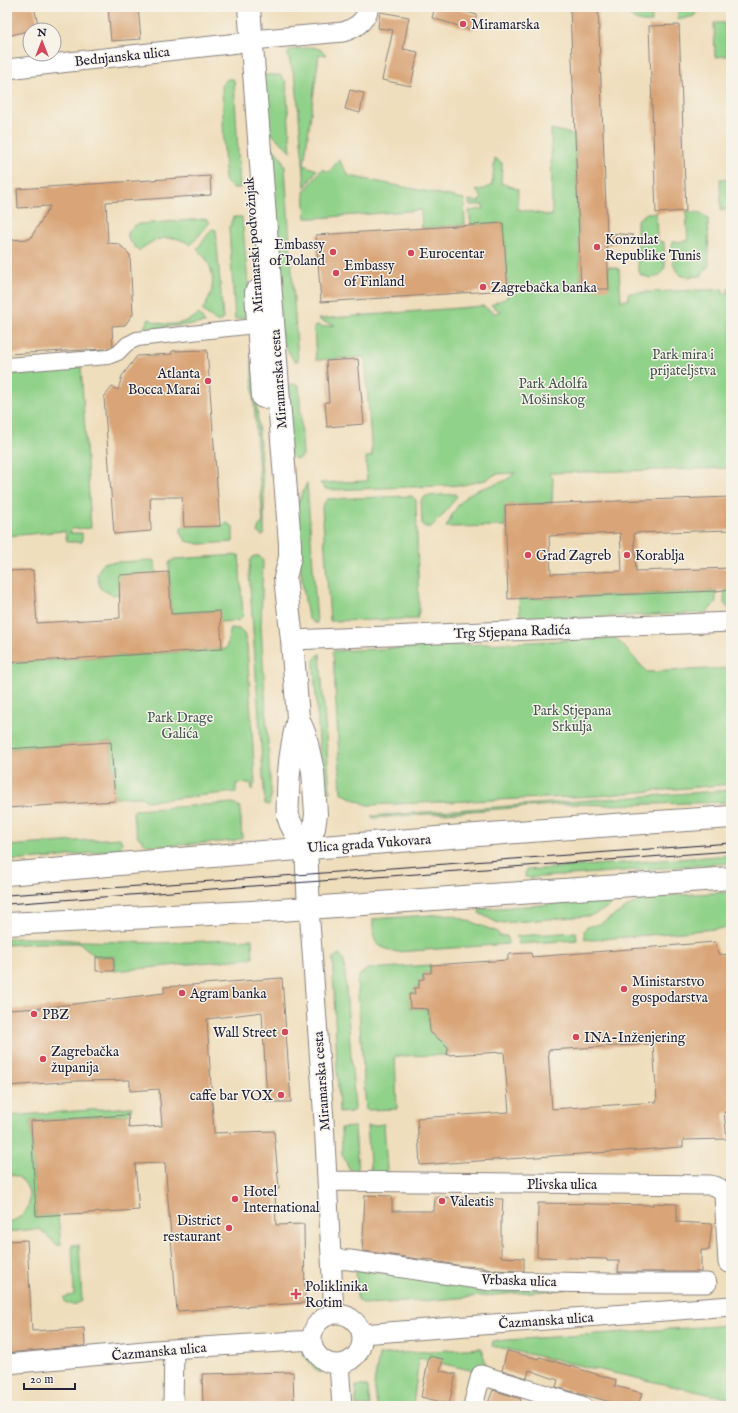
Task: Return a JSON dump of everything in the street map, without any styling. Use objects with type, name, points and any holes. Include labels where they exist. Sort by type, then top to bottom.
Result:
[{"type":"main road","points":[[236,7],[245,41]]},
{"type":"main road","name":"Miramarska cesta","points":[[249,7],[245,41],[290,544],[290,557],[285,578],[292,640],[298,718],[305,735],[313,770],[316,814],[314,828],[306,848],[309,908]]},
{"type":"main road","name":"Ulica grada Vukovara","points":[[7,874],[306,848],[731,817]]},
{"type":"main road","points":[[7,924],[309,908],[731,878]]},
{"type":"street","points":[[245,41],[347,31],[357,26],[364,19],[369,7]]},
{"type":"street","name":"Bednjanska ulica","points":[[7,69],[245,41]]},
{"type":"street","points":[[7,364],[108,357],[118,353],[127,344],[137,339],[246,327]]},
{"type":"street","name":"Trg Stjepana Radića","points":[[292,640],[731,622]]},
{"type":"street","name":"Miramarska cesta","points":[[309,908],[324,1121],[334,1314]]},
{"type":"street","name":"Plivska ulica","points":[[327,1181],[713,1185],[721,1189],[724,1194],[728,1263]]},
{"type":"street","name":"Vrbaska ulica","points":[[331,1259],[350,1260],[491,1281],[707,1283]]},
{"type":"street","name":"Čazmanska ulica","points":[[362,1334],[731,1306]]},
{"type":"street","points":[[334,1314],[342,1314],[350,1317],[356,1322],[362,1334],[361,1345],[358,1353],[352,1359],[339,1364],[329,1363],[322,1359],[317,1354],[312,1340],[312,1333],[320,1320],[326,1316],[334,1314]]},
{"type":"street","name":"Čazmanska ulica","points":[[7,1364],[174,1349],[312,1340]]},
{"type":"street","points":[[173,1406],[174,1349]]},
{"type":"street","points":[[339,1364],[342,1406]]},
{"type":"street","points":[[473,1406],[481,1375],[573,1405]]},
{"type":"green space","points":[[628,7],[651,8],[652,22],[636,20],[630,15]]},
{"type":"green space","points":[[678,7],[699,8],[694,16],[678,20]]},
{"type":"green space","points":[[714,23],[725,23],[727,56],[715,57]]},
{"type":"green space","points":[[313,47],[322,50],[326,55],[319,54],[304,165],[317,170],[305,187],[296,81],[288,53],[290,50]]},
{"type":"green space","points":[[263,75],[280,75],[286,82],[291,153],[268,128],[265,114]]},
{"type":"green space","points":[[227,79],[234,80],[240,188],[232,188],[225,181],[222,84]]},
{"type":"green space","points":[[551,129],[575,135],[581,288],[609,288],[608,266],[619,269],[621,301],[628,300],[628,293],[723,289],[723,294],[728,293],[728,289],[731,288],[731,468],[549,473],[553,478],[552,503],[505,505],[505,526],[446,527],[465,497],[475,491],[506,480],[515,473],[496,474],[485,480],[463,485],[331,490],[324,488],[320,483],[367,481],[366,457],[372,456],[365,357],[316,360],[314,327],[317,325],[322,327],[335,325],[318,319],[483,306],[494,313],[501,312],[491,305],[508,297],[503,223],[471,225],[469,211],[484,209],[483,205],[469,205],[469,200],[478,202],[482,198],[476,190],[485,189],[492,185],[495,158],[502,163],[501,183],[518,189],[517,209],[552,216]]},
{"type":"green space","points":[[272,147],[282,159],[285,167],[298,361],[294,361],[282,340],[268,149]]},
{"type":"green space","points":[[339,160],[349,176],[464,199],[465,225],[422,228],[421,210],[306,218],[304,192],[322,169],[329,172]]},
{"type":"green space","points":[[720,179],[731,179],[731,210],[721,210]]},
{"type":"green space","points":[[686,211],[701,213],[708,219],[709,265],[701,276],[682,276],[675,269],[672,242],[688,241]]},
{"type":"green space","points":[[647,213],[656,213],[657,241],[664,242],[665,267],[659,276],[651,278],[641,275],[638,269],[637,220]]},
{"type":"green space","points":[[233,217],[242,217],[250,305],[244,318],[235,319],[229,229]]},
{"type":"green space","points":[[205,219],[210,222],[191,245],[178,239],[164,238],[151,242],[139,251],[128,239],[128,232],[134,226],[140,224]]},
{"type":"green space","points":[[212,229],[216,230],[223,319],[220,321],[216,321],[202,310],[210,297],[212,290],[212,277],[209,263],[197,249]]},
{"type":"green space","points":[[199,314],[205,323],[147,329],[144,328],[149,319],[162,324],[175,324],[187,321]]},
{"type":"green space","points":[[252,343],[264,499],[264,535],[262,536],[258,533],[259,527],[263,522],[252,377]]},
{"type":"green space","points":[[81,366],[91,528],[71,529],[70,533],[82,533],[82,542],[67,542],[65,531],[7,536],[7,375],[20,372]]},
{"type":"green space","points":[[291,384],[299,385],[303,455],[301,458],[295,459],[290,454],[286,391]]},
{"type":"green space","points":[[307,483],[317,623],[314,623],[308,618],[302,581],[295,509]]},
{"type":"green space","points":[[455,494],[457,496],[442,516],[431,527],[425,527],[422,523],[421,500],[426,496]]},
{"type":"green space","points":[[412,496],[416,500],[419,611],[417,619],[330,621],[322,507],[327,499]]},
{"type":"green space","points":[[227,523],[233,527],[233,542],[200,544],[186,541],[181,533],[181,527],[220,526]]},
{"type":"green space","points":[[239,555],[243,616],[238,621],[220,622],[219,611],[171,614],[169,563],[174,559]]},
{"type":"green space","points":[[254,556],[259,556],[263,561],[261,626],[271,795],[269,805],[265,804],[249,572],[250,561]]},
{"type":"green space","points":[[152,560],[155,562],[156,573],[120,594],[112,595],[100,588],[97,574],[103,563]]},
{"type":"green space","points":[[725,589],[731,589],[731,611],[724,603]]},
{"type":"green space","points":[[716,591],[716,603],[706,613],[524,620],[520,616],[519,599]]},
{"type":"green space","name":"Park Drage Galića","points":[[231,628],[239,629],[244,634],[247,646],[255,782],[252,790],[251,783],[236,784],[236,792],[147,801],[141,797],[115,798],[111,742],[7,749],[7,663],[226,649]]},
{"type":"green space","name":"Park Stjepana Srkulja","points":[[616,638],[647,672],[731,668],[731,784],[597,796],[367,805],[341,793],[333,651]]},
{"type":"green space","points":[[320,653],[330,792],[326,794],[322,782],[314,669],[314,660]]},
{"type":"green space","points":[[731,790],[731,802],[608,805],[567,804],[374,818],[371,816]]},
{"type":"green space","points":[[233,803],[240,807],[242,838],[233,841],[163,846],[147,845],[138,837],[134,824],[133,812],[135,810]]},
{"type":"green space","points":[[120,838],[122,843],[120,849],[53,858],[7,861],[7,846]]},
{"type":"green space","points":[[731,855],[731,863],[530,878],[525,877],[526,870]]},
{"type":"green space","points":[[731,892],[731,922],[726,928],[592,940],[585,939],[584,930],[587,927],[600,924],[644,897]]},
{"type":"green space","points":[[613,900],[613,903],[604,909],[588,916],[501,923],[479,913],[479,911],[483,909]]},
{"type":"green space","points":[[445,914],[455,916],[498,932],[499,936],[507,936],[508,944],[397,952],[383,948],[374,938],[373,919]]},
{"type":"green space","points":[[576,932],[577,940],[518,944],[517,936]]},
{"type":"green space","points":[[7,938],[47,938],[82,941],[161,943],[252,939],[253,958],[114,971],[114,957],[96,957],[80,943],[7,945]]},
{"type":"green space","points":[[340,955],[344,961],[355,1109],[351,1112],[339,1113],[333,970],[333,958]]},
{"type":"green space","points":[[431,965],[431,973],[424,973],[424,979],[419,980],[419,988],[414,988],[415,994],[410,994],[410,1008],[428,1009],[430,1032],[448,1047],[447,1055],[395,1056],[397,1109],[366,1110],[357,983],[359,976],[367,969]]},
{"type":"green space","points":[[132,1107],[128,1115],[31,1121],[36,1216],[58,1215],[61,1245],[57,1245],[41,1230],[36,1229],[7,1232],[7,1222],[17,1219],[24,1213],[28,1206],[30,1197],[24,1182],[17,1176],[7,1174],[7,1116]]},
{"type":"green space","points":[[384,1124],[387,1170],[386,1173],[371,1175],[367,1126]]},
{"type":"green space","points":[[355,1127],[358,1172],[350,1170],[342,1154],[341,1128]]},
{"type":"green space","points":[[72,1245],[79,1245],[82,1301],[69,1304],[65,1302],[64,1297],[74,1295]]},
{"type":"green space","points":[[356,1270],[567,1289],[422,1301],[364,1304],[357,1299]]},
{"type":"green space","points":[[731,1325],[731,1399],[492,1346],[493,1341]]},
{"type":"green space","points":[[370,1345],[369,1350],[361,1362],[357,1372],[354,1372],[355,1363],[358,1356],[366,1347]]},
{"type":"green space","points":[[481,1348],[486,1364],[478,1372],[419,1358],[413,1406],[377,1406],[374,1384],[379,1355]]},
{"type":"green space","points":[[302,1349],[315,1358],[322,1373],[317,1371],[303,1354]]},
{"type":"green space","points":[[356,1386],[367,1386],[370,1406],[356,1406]]},
{"type":"building","points":[[7,7],[34,7],[38,22],[22,22],[22,32],[11,35],[9,29],[7,29]]},
{"type":"building","points":[[108,7],[138,7],[141,39],[111,41]]},
{"type":"building","name":"Miramarska","points":[[435,7],[450,7],[477,15],[472,30],[432,18]]},
{"type":"building","points":[[570,7],[598,7],[607,233],[633,235],[633,241],[607,245],[609,289],[581,289]]},
{"type":"building","points":[[380,12],[409,17],[403,49],[418,52],[411,86],[382,80],[393,30],[378,28]]},
{"type":"building","points":[[679,25],[686,211],[656,213],[649,26]]},
{"type":"building","points":[[350,90],[364,93],[360,113],[345,109]]},
{"type":"building","points":[[210,176],[211,195],[106,202],[108,243],[119,244],[130,255],[133,314],[125,325],[112,326],[113,346],[106,349],[7,354],[7,240],[30,239],[50,206],[18,208],[17,189]]},
{"type":"building","name":"Eurocentar","points":[[503,223],[508,290],[321,302],[316,235]]},
{"type":"building","points":[[207,350],[220,526],[184,527],[182,497],[150,497],[151,531],[114,534],[104,397],[112,387],[118,390],[122,376],[137,356],[172,354],[172,351]]},
{"type":"building","points":[[358,359],[364,424],[327,427],[325,402],[329,402],[326,361]]},
{"type":"building","name":"Grad Zagreb","points":[[731,497],[731,530],[634,533],[636,571],[731,568],[731,589],[716,591],[508,599],[505,505]],"holes":[[[620,533],[622,571],[551,574],[549,536]]]},
{"type":"building","points":[[33,570],[37,623],[120,618],[119,575],[169,572],[171,614],[220,611],[222,649],[7,663],[7,571]]},
{"type":"building","points":[[111,742],[115,801],[7,808],[7,749]]},
{"type":"building","name":"INA-Inženjering","points":[[715,942],[719,954],[731,955],[731,1111],[724,1112],[727,1139],[683,1140],[683,1147],[420,1165],[417,1118],[509,1112],[504,1052],[447,1055],[448,1047],[430,1032],[428,1009],[410,1008],[409,994],[415,994],[414,988],[419,988],[419,980],[424,979],[424,973],[431,973],[431,965],[508,960],[508,954],[531,953],[532,957]],"holes":[[[653,1044],[657,1102],[552,1109],[548,1050]]]},
{"type":"building","points":[[96,957],[114,957],[114,971],[96,971]]},
{"type":"building","points":[[282,978],[291,1102],[267,1102],[262,1012],[207,1019],[214,1133],[274,1131],[279,1189],[275,1189],[276,1225],[304,1224],[305,1303],[177,1311],[165,1163],[135,1164],[139,1210],[36,1216],[31,1121],[128,1115],[129,1128],[162,1126],[159,1089],[130,1091],[130,1080],[76,1081],[7,1086],[7,1010],[41,1008],[164,993],[164,987]]},
{"type":"building","points":[[365,1195],[392,1196],[392,1211],[434,1211],[435,1197],[503,1199],[501,1216],[501,1257],[524,1258],[524,1271],[492,1270],[482,1267],[462,1266],[434,1260],[363,1251],[362,1239]]},
{"type":"building","points":[[538,1203],[677,1204],[677,1222],[712,1224],[709,1250],[701,1250],[701,1272],[618,1272],[619,1261],[607,1261],[607,1259],[537,1257]]},
{"type":"building","points":[[27,1240],[32,1331],[84,1328],[85,1346],[7,1353],[7,1241]]},
{"type":"building","points":[[507,1351],[539,1359],[540,1357],[616,1380],[615,1386],[642,1393],[638,1406],[625,1406],[556,1387],[558,1380],[529,1370],[527,1378],[502,1370]]},
{"type":"building","points":[[429,1356],[443,1359],[440,1371],[456,1374],[449,1404],[421,1397]]},
{"type":"building","points":[[293,1372],[294,1406],[203,1406],[202,1374]]},
{"type":"building","points":[[493,1390],[521,1399],[519,1406],[496,1406],[488,1403]]},
{"type":"tram line","points":[[7,895],[731,843]]},
{"type":"tram line","points":[[7,904],[731,851]]},
{"type":"place","name":"Miramarska","points":[[463,24]]},
{"type":"place","name":"Konzulat Republike Tunis","points":[[597,247]]},
{"type":"place","name":"Embassy of Poland","points":[[333,252]]},
{"type":"place","name":"Eurocentar","points":[[411,253]]},
{"type":"place","name":"Embassy of Finland","points":[[336,273]]},
{"type":"place","name":"Zagrebačka banka","points":[[483,287]]},
{"type":"place","name":"Atlanta Bocca Marai","points":[[208,381]]},
{"type":"place","name":"Grad Zagreb","points":[[528,555]]},
{"type":"place","name":"Korablja","points":[[627,555]]},
{"type":"place","name":"Ministarstvo gospodarstva","points":[[624,989]]},
{"type":"place","name":"Agram banka","points":[[182,993]]},
{"type":"place","name":"PBZ","points":[[34,1014]]},
{"type":"place","name":"Wall Street","points":[[285,1032]]},
{"type":"place","name":"INA-Inženjering","points":[[576,1037]]},
{"type":"place","name":"Zagrebačka županija","points":[[43,1059]]},
{"type":"place","name":"caffe bar VOX","points":[[281,1095]]},
{"type":"place","name":"Hotel International","points":[[235,1199]]},
{"type":"place","name":"Valeatis","points":[[442,1201]]},
{"type":"place","name":"District restaurant","points":[[229,1228]]},
{"type":"place","name":"Poliklinika Rotim","points":[[296,1294]]},
{"type":"park label","name":"Park mira i prijateljstva","points":[[683,362]]},
{"type":"park label","name":"Park Adolfa Mošinskog","points":[[553,392]]}]
